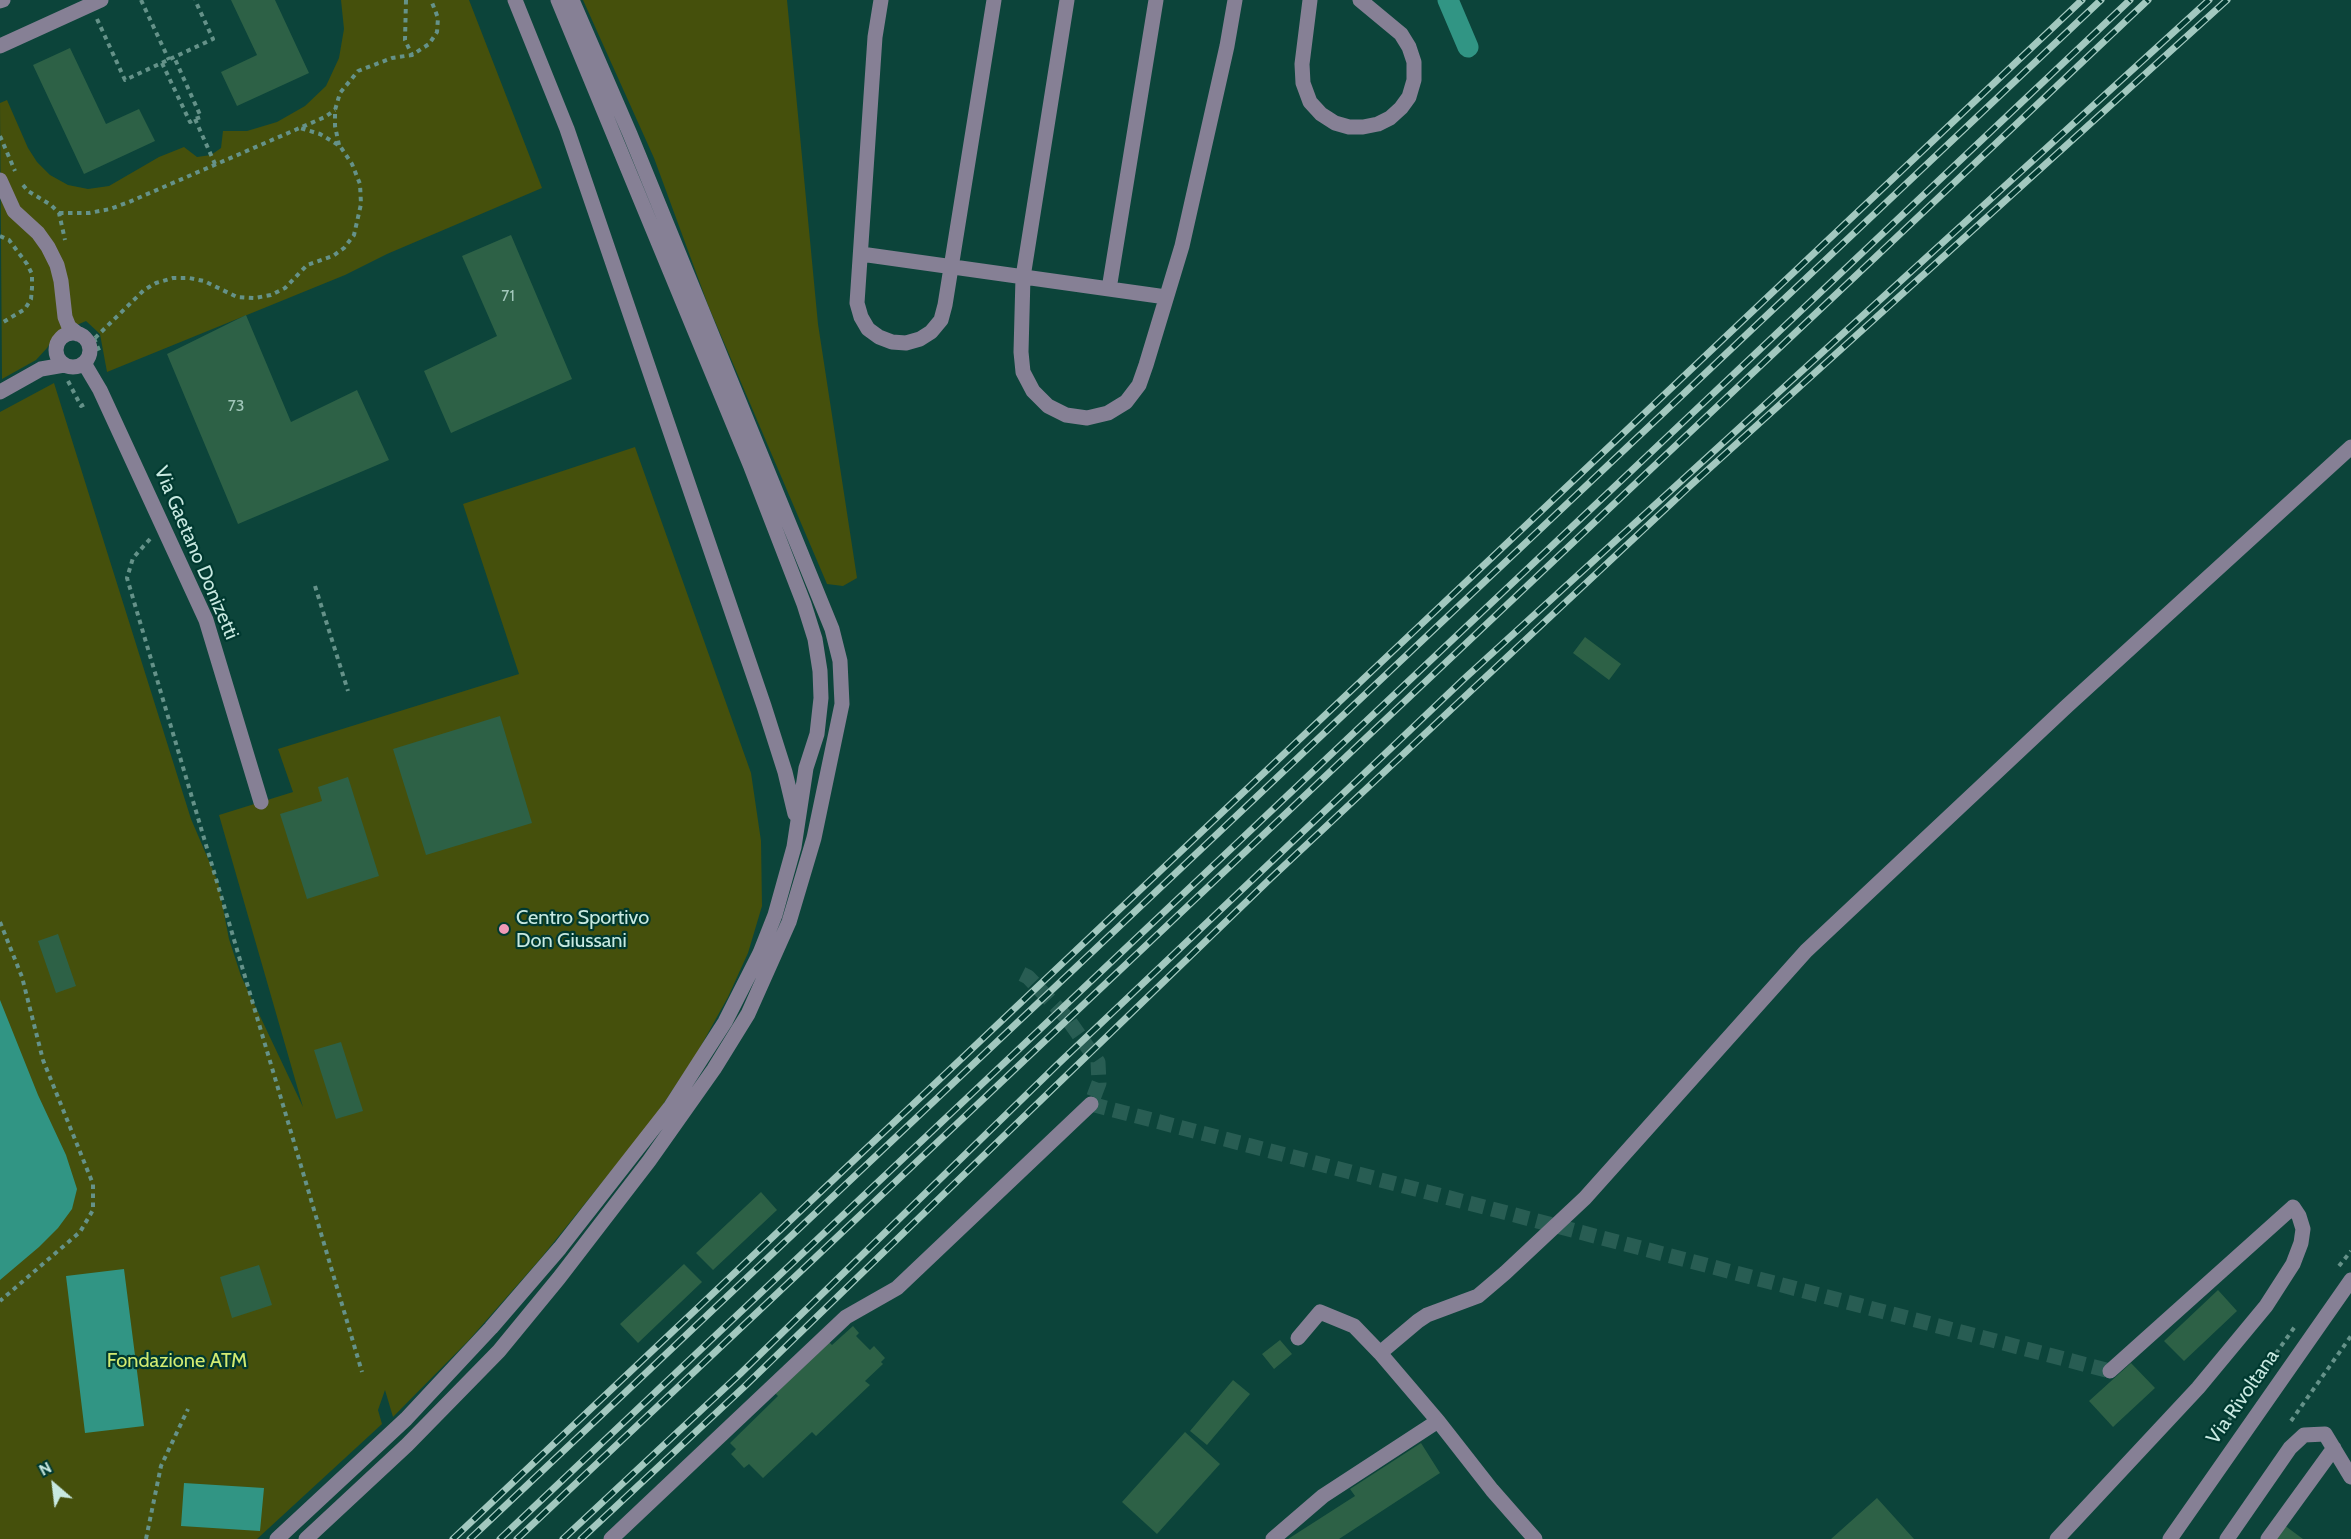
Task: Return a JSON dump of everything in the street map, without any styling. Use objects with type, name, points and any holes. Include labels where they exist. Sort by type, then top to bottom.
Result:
[{"type":"street","points":[[515,0],[567,129],[749,661],[785,772],[796,823]]},
{"type":"street","points":[[277,1539],[405,1419],[491,1328],[560,1248],[671,1106],[725,1022],[760,953],[787,876],[794,848],[806,768],[817,734],[821,698],[815,639],[804,604],[751,467],[558,0]]},
{"type":"street","points":[[306,1539],[407,1445],[499,1351],[559,1278],[649,1161],[714,1069],[747,1014],[789,922],[814,838],[842,704],[840,661],[832,629],[630,134],[572,0]]},
{"type":"street","points":[[881,0],[875,37],[857,303],[861,317],[868,328],[879,337],[892,342],[906,343],[920,339],[936,326],[941,320],[945,305],[994,0]]},
{"type":"street","points":[[1067,0],[1023,277],[1021,352],[1023,372],[1033,392],[1048,406],[1066,415],[1087,418],[1108,413],[1126,402],[1139,385],[1182,246],[1227,46],[1235,0]]},
{"type":"street","points":[[1109,289],[1156,0]]},
{"type":"street","points":[[1310,0],[1302,64],[1303,83],[1310,102],[1321,114],[1335,123],[1349,127],[1363,127],[1390,118],[1401,108],[1409,97],[1414,80],[1414,62],[1409,46],[1401,34],[1360,0]]},
{"type":"street","points":[[0,46],[96,3]]},
{"type":"street","points":[[0,180],[14,211],[38,233],[48,247],[57,265],[65,317],[69,327],[87,342],[89,347],[88,359],[84,363],[61,371],[41,369],[0,392]]},
{"type":"street","points":[[861,254],[1166,297]]},
{"type":"street","points":[[61,371],[57,356],[59,341],[68,334],[78,334]]},
{"type":"street","name":"Via Gaetano Donizetti","points":[[84,363],[102,394],[206,620],[261,802]]},
{"type":"street","points":[[1380,1353],[1426,1315],[1478,1296],[1505,1273],[1585,1198],[1806,951],[2067,706],[2351,447]]},
{"type":"street","points":[[610,1539],[846,1317],[897,1288],[1091,1104]]},
{"type":"street","points":[[2057,1539],[2198,1388],[2266,1306],[2293,1264],[2301,1243],[2303,1229],[2294,1207],[2110,1371]]},
{"type":"street","name":"Via Rivoltana","points":[[2173,1538],[2351,1280]]},
{"type":"street","points":[[1298,1338],[1320,1312],[1354,1326],[1438,1421],[1492,1490],[1535,1539]]},
{"type":"street","points":[[1273,1539],[1323,1496],[1438,1421]]},
{"type":"street","points":[[2227,1539],[2290,1448],[2304,1435],[2325,1434],[2351,1477]]},
{"type":"street","points":[[2268,1539],[2334,1448]]},
{"type":"path","points":[[141,0],[201,117],[190,122],[162,63]]},
{"type":"path","points":[[96,3],[124,80],[213,39],[195,0]]},
{"type":"path","points":[[405,0],[405,40],[412,55]]},
{"type":"path","points":[[94,339],[144,290],[156,283],[173,278],[189,278],[204,281],[237,297],[255,298],[271,295],[285,288],[307,265],[333,256],[344,248],[354,236],[359,222],[361,204],[360,184],[352,164],[340,146],[335,126],[335,110],[340,93],[358,71],[392,57],[412,55],[429,44],[437,32],[438,18],[431,0]]},
{"type":"path","points":[[59,213],[89,213],[110,209],[325,117],[335,110]]},
{"type":"path","points":[[195,119],[215,164]]},
{"type":"path","points":[[300,128],[320,134],[340,146]]},
{"type":"path","points":[[0,236],[9,240],[27,264],[32,274],[32,288],[31,298],[25,309],[0,324]]},
{"type":"path","points":[[61,371],[81,406],[102,394]]},
{"type":"path","points":[[162,524],[133,558],[127,578],[362,1372]]},
{"type":"path","points":[[315,586],[348,691]]},
{"type":"path","points":[[0,922],[22,977],[43,1060],[93,1185],[93,1210],[80,1232],[0,1301]]},
{"type":"path","points":[[146,1539],[161,1466],[188,1409]]},
{"type":"green space","points":[[341,0],[469,0],[542,188],[387,254],[345,275],[107,372],[100,334],[86,321],[56,334],[36,360],[2,379],[0,103],[7,100],[28,148],[37,162],[50,175],[68,185],[88,189],[109,186],[159,157],[184,147],[197,157],[211,155],[221,148],[223,131],[247,131],[277,122],[305,106],[326,86],[339,58],[344,29]]},
{"type":"green space","points":[[583,0],[787,0],[818,324],[857,578],[843,586],[827,584],[708,305],[654,158]]},
{"type":"green space","name":"Fondazione ATM","points":[[54,383],[191,819],[218,882],[229,939],[241,976],[303,1107],[219,815],[293,792],[278,749],[519,674],[463,504],[635,447],[751,773],[761,841],[762,906],[748,953],[728,997],[697,1053],[654,1118],[541,1258],[469,1340],[393,1417],[385,1390],[378,1410],[382,1424],[257,1539],[0,1539],[0,412]]},
{"type":"shaded area","points":[[0,1000],[38,1095],[66,1155],[77,1189],[72,1209],[58,1228],[0,1280]]},
{"type":"shaded area","points":[[124,1269],[144,1426],[85,1433],[66,1276]]},
{"type":"shaded area","points":[[184,1483],[264,1488],[260,1531],[181,1526]]},
{"type":"building","points":[[231,0],[275,0],[309,73],[237,106],[221,72],[257,55]]},
{"type":"building","points":[[70,48],[106,124],[139,109],[155,141],[84,174],[33,65]]},
{"type":"building","points":[[511,235],[572,379],[451,433],[424,371],[497,336],[462,256]]},
{"type":"building","points":[[246,315],[291,422],[357,390],[389,460],[238,524],[167,354]]},
{"type":"building","points":[[1585,637],[1621,664],[1609,680],[1573,653]]},
{"type":"building","points":[[500,716],[532,823],[426,855],[393,749]]},
{"type":"building","points":[[348,777],[379,876],[307,899],[280,814],[322,801],[318,787]]},
{"type":"building","points":[[58,934],[76,986],[56,993],[38,941]]},
{"type":"building","points":[[341,1042],[363,1111],[336,1119],[314,1050]]},
{"type":"building","points":[[761,1192],[777,1210],[713,1270],[696,1253]]},
{"type":"building","points":[[684,1264],[702,1282],[638,1343],[620,1324]]},
{"type":"building","points":[[259,1265],[272,1305],[232,1318],[220,1277]]},
{"type":"building","points":[[2218,1290],[2237,1311],[2184,1361],[2164,1341]]},
{"type":"building","points":[[853,1326],[859,1333],[856,1336],[870,1350],[874,1346],[885,1358],[881,1362],[883,1364],[865,1381],[870,1385],[816,1436],[812,1432],[763,1478],[749,1464],[744,1468],[731,1454],[736,1449],[730,1443],[778,1396],[775,1393],[829,1342],[832,1345]]},
{"type":"building","points":[[1280,1340],[1292,1354],[1274,1369],[1262,1354]]},
{"type":"building","points":[[2131,1363],[2155,1388],[2113,1427],[2089,1401]]},
{"type":"building","points":[[1233,1380],[1250,1394],[1207,1445],[1190,1431]]},
{"type":"building","points":[[1185,1432],[1220,1464],[1157,1534],[1122,1502]]},
{"type":"building","points":[[1421,1443],[1440,1473],[1339,1539],[1288,1539],[1355,1496],[1350,1489]]},
{"type":"building","points":[[1877,1498],[1914,1539],[1831,1539]]},
{"type":"building","points":[[2276,1519],[2303,1539],[2262,1539]]},
{"type":"waterway","points":[[1448,0],[1468,47]]},
{"type":"tunnel","points":[[1022,974],[1028,977],[1067,1018],[1098,1062],[1099,1083],[1091,1104],[2110,1371]]},
{"type":"railway","points":[[453,1539],[2082,0]]},
{"type":"railway","points":[[470,1539],[2101,0]]},
{"type":"railway","points":[[500,1539],[2130,0]]},
{"type":"railway","points":[[517,1539],[2148,0]]},
{"type":"railway","points":[[563,1539],[741,1373],[1058,1064],[1465,678],[2209,0]]},
{"type":"railway","points":[[581,1539],[744,1387],[1271,878],[1691,485],[2227,0]]},
{"type":"place","name":"Centro Sportivo Don Giussani","points":[[504,929]]}]
